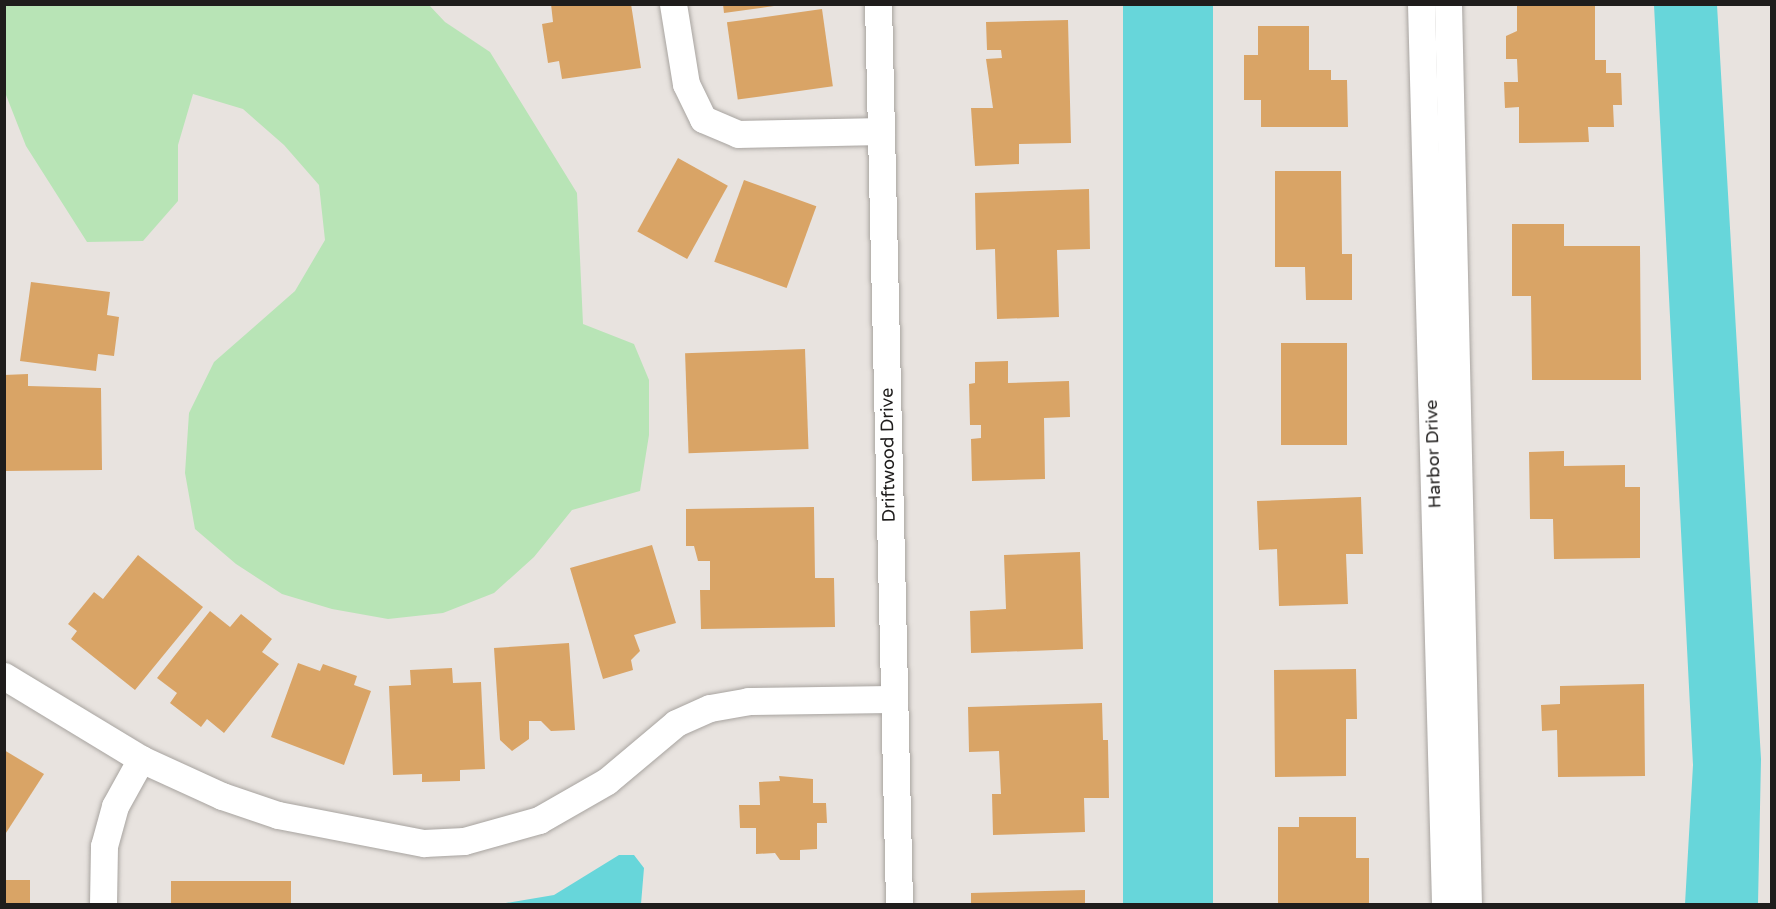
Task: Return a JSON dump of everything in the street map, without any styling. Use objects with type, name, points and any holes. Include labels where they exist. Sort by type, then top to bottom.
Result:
[{"type":"street","points":[[673,4],[686,84],[703,119],[738,134],[881,131]]},
{"type":"street","name":"Driftwood Drive","points":[[878,4],[899,904]]},
{"type":"street","name":"Harbor Drive","points":[[1421,4],[1445,904]]},
{"type":"street","name":"Harbor Drive","points":[[1448,4],[1468,904]]},
{"type":"street","points":[[4,676],[141,759],[222,796],[278,815],[383,837],[424,843],[464,841],[539,820],[574,803],[676,723],[710,708],[747,702],[894,699]]},
{"type":"street","points":[[103,904],[104,846],[115,806],[141,759]]},
{"type":"green space","points":[[4,5],[429,5],[445,22],[490,52],[577,193],[583,324],[634,344],[649,380],[649,435],[640,491],[572,510],[534,557],[494,593],[443,613],[388,619],[332,609],[282,594],[236,564],[195,529],[185,473],[189,413],[214,362],[295,291],[325,240],[319,185],[284,145],[243,109],[193,94],[178,145],[178,201],[143,241],[87,242],[26,146],[6,95]]},
{"type":"water","points":[[1123,5],[1213,5],[1213,904],[1123,904]]},
{"type":"water","points":[[1654,5],[1717,5],[1761,759],[1758,904],[1685,904],[1693,765]]},
{"type":"water","points":[[619,855],[634,855],[644,868],[641,904],[500,904],[554,895]]},
{"type":"building","points":[[551,4],[631,4],[641,68],[562,79],[559,61],[548,63],[542,24],[553,22]]},
{"type":"building","points":[[723,4],[774,4],[774,6],[724,13]]},
{"type":"building","points":[[1517,4],[1595,4],[1595,60],[1606,60],[1606,73],[1621,73],[1622,105],[1613,105],[1614,127],[1588,127],[1589,142],[1519,143],[1519,107],[1505,108],[1504,82],[1518,82],[1517,59],[1506,59],[1506,36],[1517,31]]},
{"type":"building","points":[[822,9],[833,86],[738,100],[727,22]]},
{"type":"building","points":[[1068,20],[1071,143],[1019,144],[1019,164],[975,166],[971,108],[993,108],[986,59],[1002,58],[1001,50],[987,50],[986,22]]},
{"type":"building","points":[[1258,26],[1309,26],[1309,70],[1331,70],[1331,80],[1347,80],[1348,127],[1261,127],[1261,100],[1244,100],[1244,55],[1258,55]]},
{"type":"building","points":[[678,158],[728,186],[687,259],[637,231]]},
{"type":"building","points":[[1275,171],[1341,171],[1342,254],[1352,254],[1352,300],[1306,300],[1305,267],[1275,267]]},
{"type":"building","points":[[744,180],[816,206],[787,288],[714,262]]},
{"type":"building","points":[[1089,189],[1090,249],[1057,250],[1059,317],[997,319],[995,249],[976,250],[975,193]]},
{"type":"building","points":[[1512,224],[1564,224],[1564,246],[1640,246],[1641,380],[1532,380],[1531,296],[1512,296]]},
{"type":"building","points":[[31,282],[110,292],[107,315],[119,317],[114,356],[98,354],[96,371],[20,361]]},
{"type":"building","points":[[1281,343],[1347,343],[1347,445],[1281,445]]},
{"type":"building","points":[[805,349],[808,449],[689,453],[685,353]]},
{"type":"building","points":[[1008,361],[1008,383],[1069,381],[1070,417],[1044,418],[1045,479],[972,481],[971,439],[981,438],[981,425],[970,425],[969,384],[975,383],[975,362]]},
{"type":"building","points":[[28,374],[28,386],[101,388],[102,470],[4,471],[4,375]]},
{"type":"building","points":[[1564,451],[1564,466],[1625,465],[1625,487],[1640,487],[1640,558],[1554,559],[1553,519],[1530,519],[1529,452]]},
{"type":"building","points":[[1361,497],[1363,554],[1346,554],[1348,604],[1279,606],[1277,549],[1259,550],[1257,501]]},
{"type":"building","points":[[814,507],[815,578],[834,578],[835,627],[701,629],[700,590],[710,590],[710,561],[698,561],[694,546],[686,546],[686,509]]},
{"type":"building","points":[[652,545],[676,623],[634,635],[640,651],[631,660],[633,670],[603,679],[570,568]]},
{"type":"building","points":[[1080,552],[1083,649],[971,653],[970,611],[1006,609],[1004,555]]},
{"type":"building","points":[[138,555],[203,607],[135,690],[71,639],[77,631],[68,624],[94,592],[103,599]]},
{"type":"building","points":[[210,611],[230,627],[241,614],[272,639],[262,652],[279,664],[224,733],[207,719],[201,727],[170,703],[177,693],[157,678]]},
{"type":"building","points":[[569,643],[575,730],[551,731],[541,721],[529,721],[529,739],[512,751],[500,740],[494,648]]},
{"type":"building","points":[[298,663],[320,671],[323,664],[357,676],[354,685],[371,691],[344,765],[271,737]]},
{"type":"building","points":[[452,668],[453,683],[481,682],[485,769],[460,770],[460,781],[422,782],[422,774],[393,775],[389,686],[411,685],[410,670]]},
{"type":"building","points":[[1356,669],[1357,719],[1346,719],[1346,776],[1275,777],[1274,670]]},
{"type":"building","points":[[1644,684],[1645,776],[1558,777],[1557,730],[1542,731],[1541,705],[1560,704],[1560,686]]},
{"type":"building","points":[[1102,703],[1103,740],[1108,740],[1109,798],[1084,798],[1085,832],[993,835],[992,794],[1001,794],[999,751],[969,752],[968,707]]},
{"type":"building","points":[[4,750],[44,774],[4,836]]},
{"type":"building","points":[[779,776],[813,779],[813,803],[826,803],[827,823],[817,823],[817,849],[800,850],[800,860],[780,860],[775,853],[756,854],[756,828],[740,828],[739,805],[760,805],[759,782],[780,781]]},
{"type":"building","points":[[1299,817],[1356,817],[1356,858],[1369,858],[1369,904],[1278,904],[1278,827],[1299,827]]},
{"type":"building","points":[[4,880],[30,880],[30,904],[4,904]]},
{"type":"building","points":[[171,881],[291,881],[291,904],[171,904]]},
{"type":"building","points":[[1085,890],[1085,904],[971,904],[971,893]]}]
